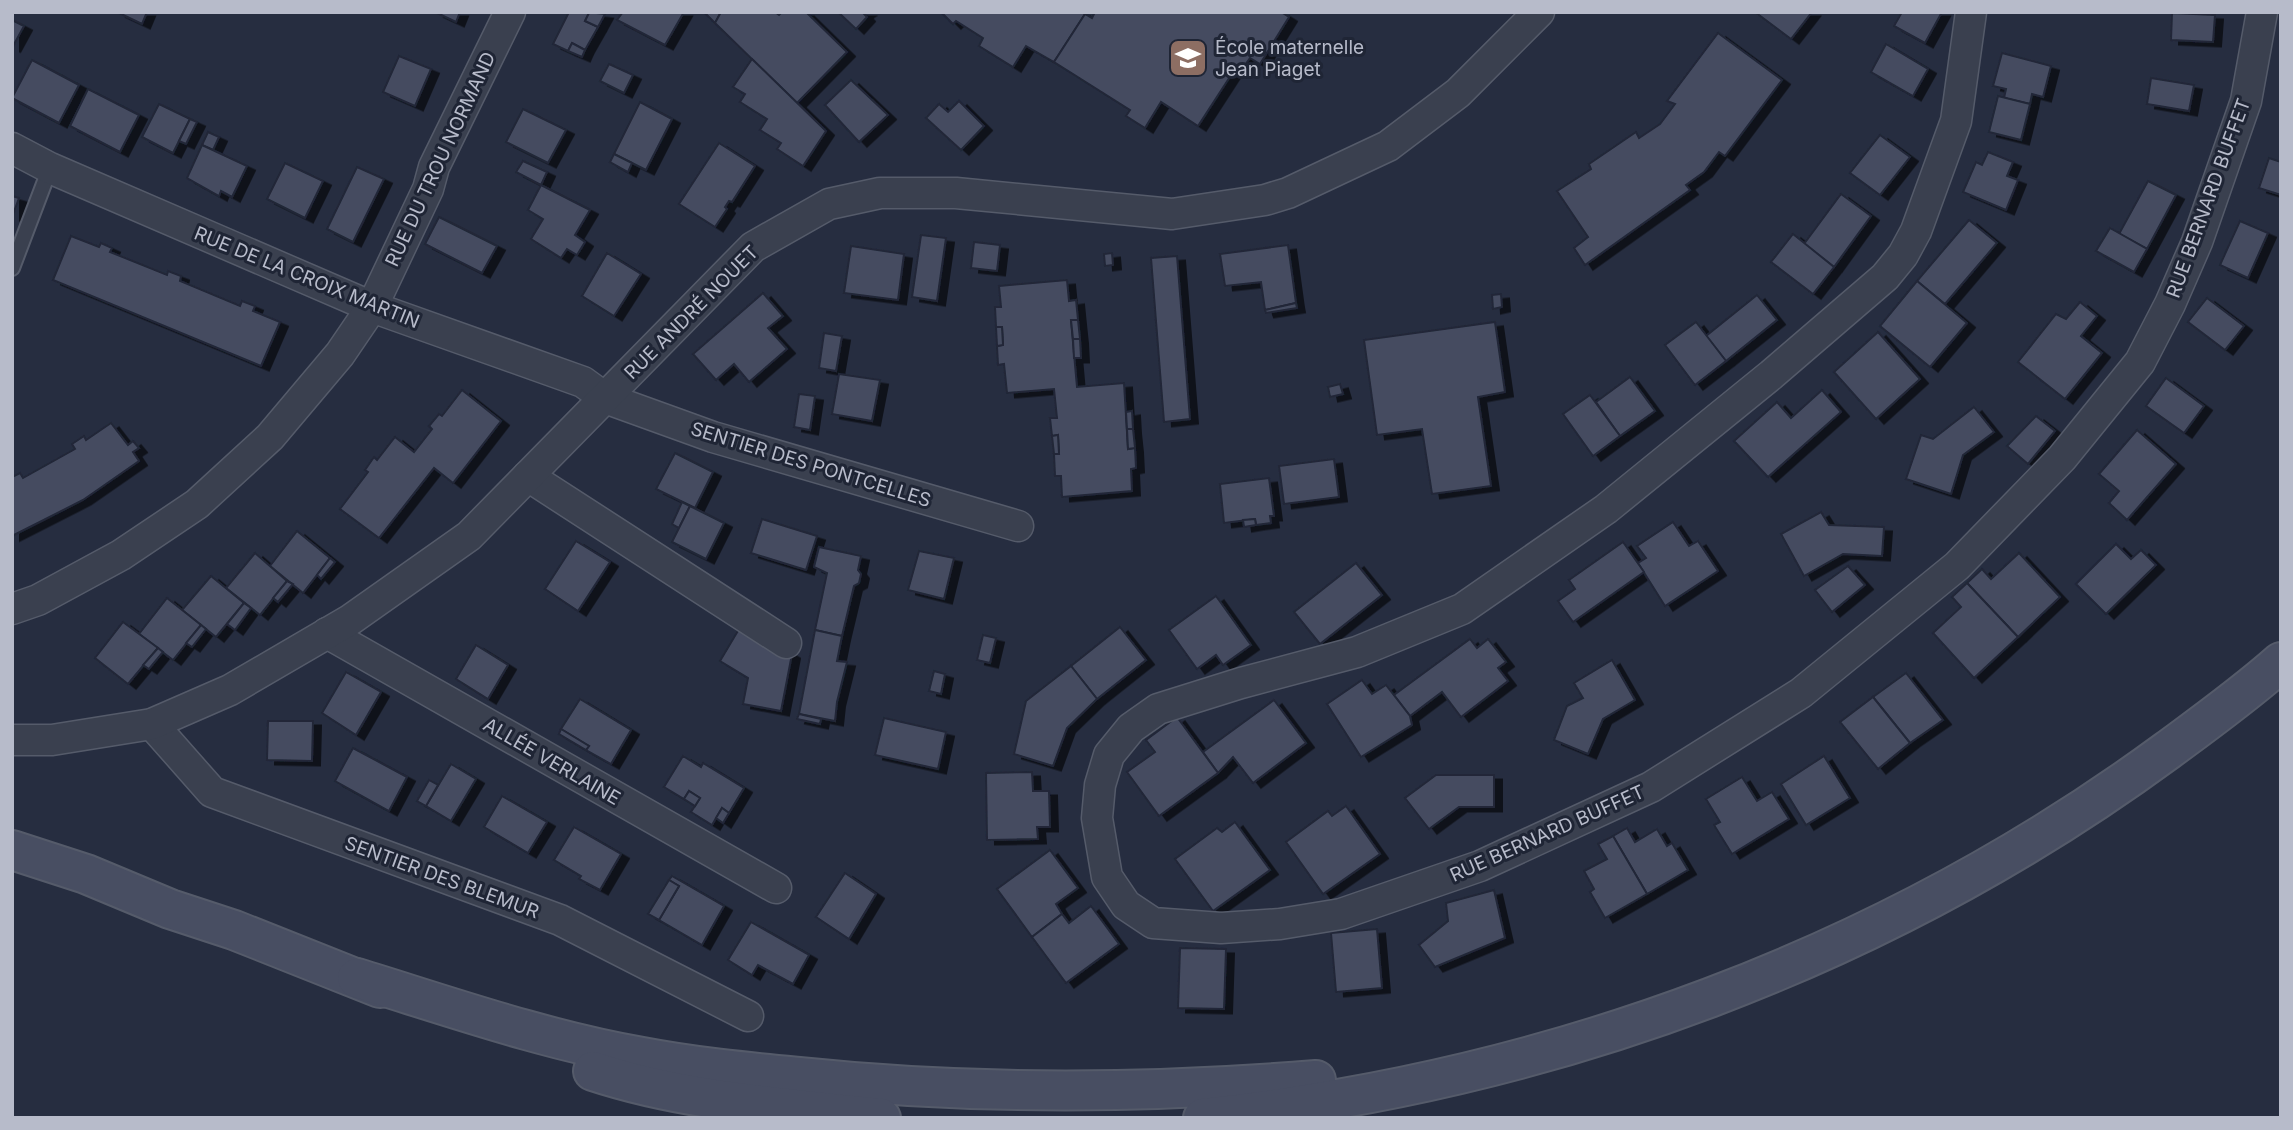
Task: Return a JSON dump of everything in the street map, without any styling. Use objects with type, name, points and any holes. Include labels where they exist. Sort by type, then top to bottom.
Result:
[{"type":"main road","points":[[1203,1118],[1269,1111],[1388,1091],[1632,1027],[1729,992],[1851,939],[1952,888],[2031,843],[2123,783],[2281,662]]},
{"type":"main road","points":[[12,850],[86,874],[170,909],[234,930],[513,1044],[606,1075],[727,1102],[858,1108],[950,1089],[1055,1092],[1164,1089],[1382,1074],[1527,1056]]},
{"type":"main road","points":[[12,874],[170,909]]},
{"type":"street","name":"RUE DU TROU NORMAND","points":[[12,609],[38,600],[121,555],[197,504],[270,437],[340,354],[372,307],[428,189],[433,167],[510,12]]},
{"type":"street","name":"RUE ANDRÉ NOUET","points":[[12,740],[52,740],[152,724],[230,690],[350,621],[469,536],[753,247],[829,204],[880,193],[956,194],[1172,214],[1265,200],[1288,193],[1388,146],[1458,93],[1539,12]]},
{"type":"street","name":"RUE BERNARD BUFFET","points":[[1971,12],[1956,121],[1916,231],[1903,255],[1885,277],[1772,375],[1606,509],[1462,609],[1357,652],[1241,683],[1158,709],[1131,728],[1108,755],[1100,785],[1097,818],[1107,877],[1126,905],[1153,923],[1221,928],[1280,924],[1341,914],[1480,866],[1651,787],[1801,693],[1957,566],[2062,458],[2140,362],[2197,242],[2246,101],[2262,12]]},
{"type":"street","name":"RUE DE LA CROIX MARTIN","points":[[12,148],[50,168],[372,307],[583,382],[605,398]]},
{"type":"street","name":"SENTIER DES PONTCELLES","points":[[605,398],[713,437],[1018,526]]},
{"type":"street","points":[[528,476],[786,643]]},
{"type":"street","name":"ALLÉE VERLAINE","points":[[327,633],[776,888]]},
{"type":"street","name":"SENTIER DES BLEMUR","points":[[152,724],[212,792],[561,920],[748,1016]]},
{"type":"lane","points":[[12,268],[50,168]]},
{"type":"building","points":[[117,12],[147,12],[142,24]]},
{"type":"building","points":[[435,12],[460,12],[456,22]]},
{"type":"building","points":[[569,12],[589,13],[585,21],[598,27],[585,50],[572,43],[568,51],[553,44]]},
{"type":"building","points":[[587,12],[605,14],[598,27],[585,21],[589,13]]},
{"type":"building","points":[[623,12],[684,12],[665,45],[617,20]]},
{"type":"building","points":[[704,12],[721,12],[715,23]]},
{"type":"building","points":[[721,12],[775,12],[779,15],[782,12],[806,12],[847,52],[797,103],[715,23]]},
{"type":"building","points":[[838,12],[867,12],[864,14],[867,17],[856,29]]},
{"type":"building","points":[[941,12],[1085,14],[1054,62],[1026,46],[1013,67],[979,46],[983,38],[956,21],[953,24]]},
{"type":"building","points":[[1095,12],[1281,12],[1289,17],[1260,64],[1250,58],[1240,72],[1235,69],[1198,126],[1161,102],[1145,128],[1126,116],[1130,110],[1054,62],[1085,14],[1092,18]]},
{"type":"building","points":[[1755,12],[1812,12],[1791,39]]},
{"type":"building","points":[[1902,12],[1942,12],[1925,43],[1894,26]]},
{"type":"building","points":[[2172,13],[2215,15],[2213,42],[2171,40]]},
{"type":"building","points":[[12,20],[24,26],[12,48]]},
{"type":"building","points":[[1718,33],[1782,80],[1725,156],[1719,152],[1704,172],[1686,185],[1690,190],[1585,265],[1574,248],[1588,237],[1557,191],[1591,169],[1589,164],[1636,132],[1639,138],[1660,124],[1675,104],[1667,101]]},
{"type":"building","points":[[572,43],[585,50],[582,57],[568,51]]},
{"type":"building","points":[[1886,44],[1928,69],[1913,96],[1871,72]]},
{"type":"building","points":[[2002,53],[2051,66],[2043,97],[2032,94],[2030,104],[2004,98],[2006,89],[1993,86]]},
{"type":"building","points":[[399,56],[431,69],[415,106],[383,92]]},
{"type":"building","points":[[752,59],[826,131],[803,166],[777,149],[781,143],[760,130],[767,119],[740,102],[745,94],[733,87]]},
{"type":"building","points":[[32,60],[79,85],[59,123],[12,98]]},
{"type":"building","points":[[609,64],[633,75],[624,93],[600,81]]},
{"type":"building","points":[[2151,78],[2194,85],[2189,111],[2147,104]]},
{"type":"building","points":[[851,80],[888,115],[859,142],[825,105]]},
{"type":"building","points":[[88,89],[139,115],[120,152],[70,126]]},
{"type":"building","points":[[1998,96],[2030,104],[2021,140],[1989,132]]},
{"type":"building","points":[[959,101],[984,126],[961,150],[926,118],[939,104],[948,112]]},
{"type":"building","points":[[640,102],[672,119],[646,170],[614,154]]},
{"type":"building","points":[[159,104],[190,119],[173,153],[142,137]]},
{"type":"building","points":[[523,109],[566,130],[548,163],[506,142]]},
{"type":"building","points":[[190,119],[197,122],[186,144],[179,141]]},
{"type":"building","points":[[208,132],[219,137],[213,150],[202,145]]},
{"type":"building","points":[[1880,135],[1910,157],[1880,195],[1850,173]]},
{"type":"building","points":[[719,143],[755,166],[732,202],[729,201],[725,207],[727,209],[715,227],[679,204]]},
{"type":"building","points":[[202,145],[247,166],[232,197],[221,191],[219,196],[187,178]]},
{"type":"building","points":[[1988,152],[2013,162],[2007,176],[2018,180],[2006,210],[1963,192],[1976,162],[1982,165]]},
{"type":"building","points":[[614,154],[632,163],[628,172],[610,162]]},
{"type":"building","points":[[2269,158],[2281,162],[2281,195],[2259,188]]},
{"type":"building","points":[[523,161],[547,172],[541,185],[516,172]]},
{"type":"building","points":[[285,163],[323,181],[305,218],[267,199]]},
{"type":"building","points":[[357,167],[384,179],[353,242],[327,229]]},
{"type":"building","points":[[2148,181],[2176,195],[2147,249],[2119,234]]},
{"type":"building","points":[[541,185],[590,210],[575,235],[585,242],[577,255],[567,249],[561,258],[531,239],[543,219],[528,210]]},
{"type":"building","points":[[1841,194],[1871,216],[1834,267],[1804,244]]},
{"type":"building","points":[[12,196],[19,198],[12,217]]},
{"type":"building","points":[[439,217],[497,246],[482,273],[425,244]]},
{"type":"building","points":[[1969,220],[1997,243],[1945,304],[1917,281]]},
{"type":"building","points":[[2240,221],[2268,233],[2248,278],[2220,265]]},
{"type":"building","points":[[2110,228],[2147,249],[2134,272],[2096,251]]},
{"type":"building","points":[[1793,234],[1834,267],[1813,294],[1771,262]]},
{"type":"building","points":[[921,235],[946,238],[937,301],[912,297]]},
{"type":"building","points":[[71,236],[99,247],[101,243],[112,248],[110,252],[167,275],[168,271],[181,276],[180,281],[240,306],[242,301],[255,306],[253,311],[280,322],[261,366],[53,280]]},
{"type":"building","points":[[974,242],[1000,245],[997,271],[971,268]]},
{"type":"building","points":[[1288,245],[1296,303],[1265,310],[1261,282],[1225,286],[1220,254]]},
{"type":"building","points":[[851,246],[904,254],[898,300],[844,293]]},
{"type":"building","points":[[607,253],[641,274],[614,316],[582,296]]},
{"type":"building","points":[[1112,253],[1113,265],[1105,266],[1104,254]]},
{"type":"building","points":[[1177,256],[1190,419],[1164,422],[1151,258]]},
{"type":"building","points":[[1067,280],[1069,301],[1076,300],[1078,320],[1071,320],[1077,387],[1124,383],[1128,449],[1135,448],[1136,468],[1131,469],[1132,491],[1062,497],[1061,476],[1055,476],[1054,454],[1059,454],[1058,435],[1052,436],[1050,418],[1057,418],[1054,389],[1007,393],[1004,364],[998,365],[997,346],[1003,345],[1002,327],[996,327],[995,307],[1001,307],[999,286]]},
{"type":"building","points":[[1917,281],[1967,323],[1930,367],[1880,326]]},
{"type":"building","points":[[763,293],[783,316],[768,328],[787,349],[749,382],[734,364],[716,380],[693,354]]},
{"type":"building","points":[[1501,294],[1502,307],[1493,309],[1492,295]]},
{"type":"building","points":[[1757,295],[1777,320],[1726,361],[1706,336]]},
{"type":"building","points":[[2207,298],[2244,326],[2225,350],[2188,322]]},
{"type":"building","points":[[2080,302],[2097,316],[2081,336],[2102,353],[2065,399],[2018,362],[2056,314],[2066,319]]},
{"type":"building","points":[[1296,303],[1297,308],[1266,313],[1265,310]]},
{"type":"building","points":[[1071,320],[1078,320],[1080,339],[1073,339]]},
{"type":"building","points":[[1495,322],[1505,392],[1478,397],[1491,486],[1432,494],[1422,429],[1377,435],[1364,340]]},
{"type":"building","points":[[1696,322],[1726,361],[1695,385],[1665,345]]},
{"type":"building","points":[[996,327],[1002,327],[1003,345],[997,346]]},
{"type":"building","points":[[1878,332],[1920,379],[1876,419],[1834,372]]},
{"type":"building","points":[[824,333],[842,336],[836,371],[819,368]]},
{"type":"building","points":[[1073,339],[1080,339],[1081,358],[1074,358]]},
{"type":"building","points":[[839,374],[880,380],[872,421],[832,414]]},
{"type":"building","points":[[1630,377],[1655,411],[1620,436],[1596,402]]},
{"type":"building","points":[[2166,378],[2204,406],[2184,433],[2146,406]]},
{"type":"building","points":[[1340,384],[1343,394],[1330,397],[1328,387]]},
{"type":"building","points":[[462,390],[501,421],[453,483],[434,468],[379,538],[340,509],[368,472],[365,470],[374,457],[377,460],[395,437],[414,452],[432,429],[429,426],[439,414],[442,416]]},
{"type":"building","points":[[1822,390],[1841,412],[1768,477],[1734,441],[1777,402],[1791,418]]},
{"type":"building","points":[[799,394],[815,396],[810,430],[794,427]]},
{"type":"building","points":[[1590,395],[1620,436],[1593,456],[1563,414]]},
{"type":"building","points":[[1974,407],[1994,432],[1963,455],[1951,494],[1906,479],[1921,435],[1933,439]]},
{"type":"building","points":[[1132,411],[1133,429],[1127,429],[1126,412]]},
{"type":"building","points":[[2036,416],[2055,431],[2028,464],[2007,446]]},
{"type":"building","points":[[111,423],[128,445],[133,441],[139,448],[133,452],[139,461],[83,500],[12,536],[12,477],[20,473],[23,478],[75,449],[72,444],[84,436],[86,440]]},
{"type":"building","points":[[1127,429],[1133,429],[1135,448],[1128,449]]},
{"type":"building","points":[[2137,430],[2176,464],[2127,520],[2109,503],[2119,491],[2099,474]]},
{"type":"building","points":[[1058,435],[1059,454],[1054,454],[1052,436]]},
{"type":"building","points":[[675,453],[713,472],[695,508],[656,489]]},
{"type":"building","points":[[1334,459],[1339,497],[1284,504],[1279,466]]},
{"type":"building","points":[[1269,478],[1274,516],[1270,516],[1271,523],[1256,525],[1255,519],[1224,523],[1220,484]]},
{"type":"building","points":[[682,502],[690,506],[679,528],[672,524]]},
{"type":"building","points":[[690,506],[724,523],[706,559],[672,542]]},
{"type":"building","points":[[1821,512],[1829,525],[1884,527],[1882,556],[1843,554],[1804,576],[1781,534]]},
{"type":"building","points":[[762,519],[817,536],[806,570],[751,553]]},
{"type":"building","points":[[1255,519],[1256,525],[1244,527],[1243,520]]},
{"type":"building","points":[[1673,522],[1689,546],[1698,541],[1718,571],[1665,606],[1638,563],[1646,558],[1637,546]]},
{"type":"building","points":[[297,531],[330,558],[303,593],[270,566]]},
{"type":"building","points":[[576,541],[610,562],[578,611],[545,589]]},
{"type":"building","points":[[1623,542],[1644,572],[1573,622],[1558,601],[1575,589],[1569,580]]},
{"type":"building","points":[[2116,544],[2131,559],[2141,550],[2156,565],[2106,614],[2076,584]]},
{"type":"building","points":[[819,547],[861,556],[859,583],[854,586],[842,636],[815,630],[827,573],[814,567]]},
{"type":"building","points":[[919,551],[954,558],[944,599],[908,590]]},
{"type":"building","points":[[255,553],[287,581],[260,615],[226,588]]},
{"type":"building","points":[[2019,553],[2060,597],[2018,637],[1967,583],[1982,569],[1991,579]]},
{"type":"building","points":[[330,558],[335,562],[321,579],[317,575]]},
{"type":"building","points":[[1356,563],[1382,595],[1320,644],[1294,612]]},
{"type":"building","points":[[1848,566],[1865,585],[1832,612],[1815,590]]},
{"type":"building","points":[[211,576],[244,603],[216,637],[182,610]]},
{"type":"building","points":[[287,581],[293,584],[278,602],[273,598]]},
{"type":"building","points":[[1967,583],[2018,637],[1974,678],[1933,633],[1961,607],[1952,597]]},
{"type":"building","points":[[1216,596],[1251,645],[1223,665],[1216,655],[1197,669],[1169,630]]},
{"type":"building","points":[[167,598],[201,625],[173,660],[139,634]]},
{"type":"building","points":[[244,603],[251,608],[235,630],[227,624]]},
{"type":"building","points":[[123,622],[158,648],[128,684],[95,658]]},
{"type":"building","points":[[742,624],[792,654],[781,711],[743,704],[748,678],[720,661]]},
{"type":"building","points":[[201,625],[206,629],[192,647],[186,643]]},
{"type":"building","points":[[1120,627],[1146,660],[1097,699],[1071,666]]},
{"type":"building","points":[[815,630],[842,636],[837,661],[847,662],[835,721],[799,714]]},
{"type":"building","points":[[983,635],[996,638],[990,663],[977,660]]},
{"type":"building","points":[[1470,639],[1477,648],[1488,639],[1506,662],[1498,668],[1508,681],[1461,717],[1442,692],[1410,716],[1394,695]]},
{"type":"building","points":[[476,645],[508,665],[488,699],[456,679]]},
{"type":"building","points":[[158,648],[163,652],[149,669],[143,665]]},
{"type":"building","points":[[1612,660],[1635,700],[1603,719],[1588,754],[1554,740],[1567,706],[1583,698],[1574,683]]},
{"type":"building","points":[[1071,666],[1097,699],[1067,728],[1053,766],[1014,754],[1026,701]]},
{"type":"building","points":[[934,671],[945,674],[941,694],[929,691]]},
{"type":"building","points":[[346,672],[381,692],[356,735],[322,713]]},
{"type":"building","points":[[1906,673],[1943,720],[1910,743],[1873,697]]},
{"type":"building","points":[[1362,680],[1372,694],[1386,685],[1410,716],[1412,725],[1361,757],[1327,704]]},
{"type":"building","points":[[1873,697],[1910,743],[1878,769],[1840,722]]},
{"type":"building","points":[[580,699],[631,730],[611,764],[586,750],[589,746],[561,729]]},
{"type":"building","points":[[1274,700],[1306,743],[1253,783],[1233,757],[1218,773],[1203,752]]},
{"type":"building","points":[[799,714],[821,719],[820,724],[797,719]]},
{"type":"building","points":[[1177,717],[1218,773],[1159,816],[1127,772],[1155,752],[1146,740]]},
{"type":"building","points":[[884,718],[946,732],[938,769],[875,755]]},
{"type":"building","points":[[268,721],[313,721],[312,761],[267,760]]},
{"type":"building","points":[[561,729],[589,746],[586,750],[559,734]]},
{"type":"building","points":[[353,748],[407,777],[389,811],[335,781]]},
{"type":"building","points":[[683,756],[701,767],[703,763],[744,788],[729,813],[722,808],[712,825],[691,812],[700,798],[689,791],[684,799],[664,787]]},
{"type":"building","points":[[1824,756],[1850,798],[1806,825],[1781,784]]},
{"type":"building","points":[[451,764],[476,779],[451,821],[426,806]]},
{"type":"building","points":[[1032,772],[1033,791],[1049,791],[1050,827],[1037,827],[1038,839],[987,840],[986,773]]},
{"type":"building","points":[[1436,775],[1494,775],[1494,807],[1459,807],[1429,829],[1405,798]]},
{"type":"building","points":[[1742,777],[1757,801],[1772,792],[1789,819],[1732,854],[1714,825],[1720,822],[1706,799]]},
{"type":"building","points":[[429,780],[438,785],[426,806],[417,801]]},
{"type":"building","points":[[689,791],[700,798],[695,806],[684,799]]},
{"type":"building","points":[[502,796],[547,822],[528,853],[484,827]]},
{"type":"building","points":[[1346,806],[1380,854],[1323,894],[1286,842],[1328,811],[1332,816]]},
{"type":"building","points":[[722,808],[729,813],[723,823],[716,818]]},
{"type":"building","points":[[1235,822],[1270,870],[1213,911],[1175,859],[1217,828],[1222,832]]},
{"type":"building","points":[[574,827],[621,854],[600,890],[579,879],[581,876],[554,860]]},
{"type":"building","points":[[1627,828],[1635,842],[1657,829],[1667,846],[1672,843],[1688,870],[1647,894],[1613,836]]},
{"type":"building","points":[[1613,836],[1647,894],[1605,918],[1590,892],[1594,889],[1584,871],[1607,859],[1598,844]]},
{"type":"building","points":[[1050,850],[1078,888],[1056,904],[1062,914],[1032,937],[997,889]]},
{"type":"building","points":[[845,873],[876,894],[849,939],[816,917]]},
{"type":"building","points":[[672,876],[724,906],[702,945],[659,920],[679,886],[669,880]]},
{"type":"building","points":[[669,880],[679,886],[659,920],[648,914]]},
{"type":"building","points":[[1494,890],[1505,938],[1435,967],[1419,945],[1448,921],[1446,903]]},
{"type":"building","points":[[1091,906],[1119,944],[1066,983],[1032,937],[1062,914],[1069,923]]},
{"type":"building","points":[[751,922],[809,955],[793,984],[758,965],[752,975],[728,960]]},
{"type":"building","points":[[1377,929],[1382,988],[1336,992],[1331,933]]},
{"type":"building","points":[[1180,948],[1226,949],[1224,1009],[1178,1008]]},
{"type":"place","name":"École maternelle Jean Piaget","points":[[1188,58]]}]
